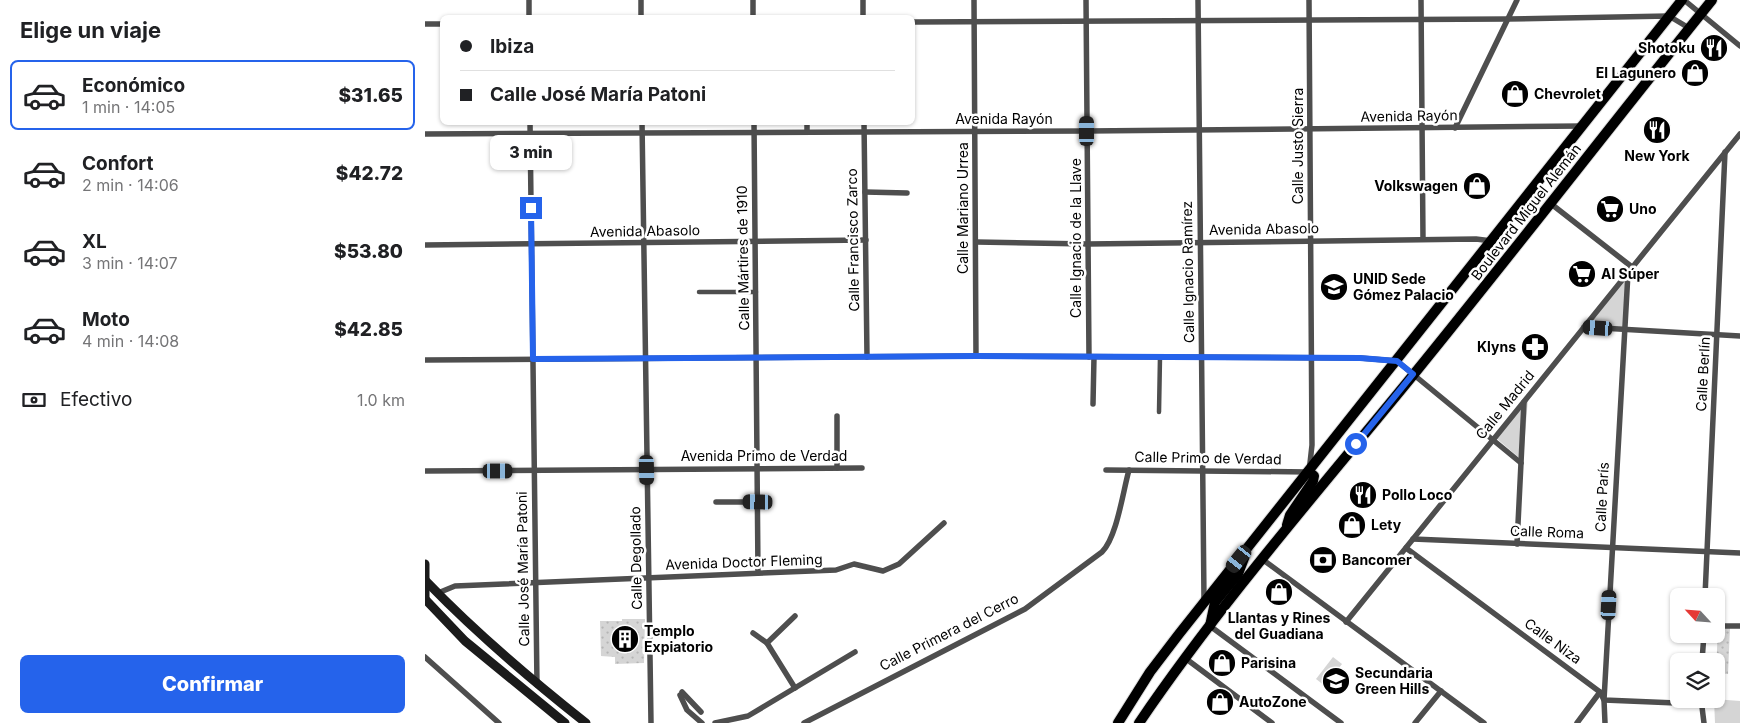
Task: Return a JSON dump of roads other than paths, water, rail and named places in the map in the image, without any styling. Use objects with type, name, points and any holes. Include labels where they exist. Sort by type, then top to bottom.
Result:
[{"type":"highway","name":"Boulevard Miguel Alemán","points":[[1118,723],[1151,672],[1204,603],[1683,0]]},
{"type":"highway","name":"Boulevard Miguel Alemán","points":[[1139,723],[1185,658],[1262,559],[1413,374],[1711,0]]},
{"type":"highway","points":[[1287,528],[1290,515],[1313,481],[1314,476],[1309,472]]},
{"type":"highway","points":[[1210,626],[1215,602],[1238,574],[1244,562],[1246,550]]},
{"type":"main road","points":[[425,564],[426,602],[465,641],[565,723]]},
{"type":"main road","points":[[425,580],[537,684],[586,723]]},
{"type":"main road","points":[[426,602],[437,593]]},
{"type":"street","points":[[529,0],[529,15]]},
{"type":"street","points":[[641,0],[641,15]]},
{"type":"street","points":[[753,0],[753,15]]},
{"type":"street","points":[[863,0],[863,15]]},
{"type":"street","name":"Calle Mariano Urrea","points":[[974,0],[977,356]]},
{"type":"street","name":"Calle Ignacio de la Llave","points":[[1086,0],[1088,244],[1093,404]]},
{"type":"street","name":"Calle Ignacio Ramírez","points":[[1198,0],[1204,603]]},
{"type":"street","name":"Calle Justo Sierra","points":[[1309,0],[1312,358],[1312,445],[1309,472]]},
{"type":"street","points":[[1421,0],[1423,240]]},
{"type":"street","points":[[1455,128],[1517,0]]},
{"type":"street","points":[[1683,0],[1740,46]]},
{"type":"street","points":[[915,22],[1421,20],[1669,16],[1689,28]]},
{"type":"street","points":[[425,24],[440,24]]},
{"type":"street","name":"Calle José María Patoni","points":[[530,125],[537,684]]},
{"type":"street","name":"Calle Degollado","points":[[642,125],[651,723]]},
{"type":"street","name":"Calle Mártires de 1910","points":[[754,125],[758,574]]},
{"type":"street","points":[[807,125],[807,132]]},
{"type":"street","name":"Calle Francisco Zarco","points":[[864,125],[867,357]]},
{"type":"street","name":"Avenida Rayón","points":[[425,134],[975,132],[1583,126]]},
{"type":"street","name":"Calle Madrid","points":[[1346,622],[1740,134]]},
{"type":"street","name":"Calle Berlín","points":[[1705,588],[1725,152]]},
{"type":"street","points":[[865,192],[907,193]]},
{"type":"street","points":[[1550,203],[1632,267]]},
{"type":"street","name":"Avenida Abasolo","points":[[976,242],[1088,244],[1476,239],[1492,241]]},
{"type":"street","name":"Avenida Abasolo","points":[[425,245],[866,240]]},
{"type":"street","name":"Calle París","points":[[1605,723],[1604,700],[1628,273]]},
{"type":"street","points":[[699,292],[756,292]]},
{"type":"street","points":[[1584,327],[1740,336]]},
{"type":"street","points":[[425,360],[977,356],[1360,358],[1397,361],[1521,463]]},
{"type":"street","points":[[1159,412],[1160,357]]},
{"type":"street","points":[[1517,544],[1524,402]]},
{"type":"street","points":[[837,416],[837,468]]},
{"type":"street","name":"Avenida Primo de Verdad","points":[[425,471],[862,468]]},
{"type":"street","name":"Calle Primo de Verdad","points":[[1106,470],[1309,472]]},
{"type":"street","name":"Calle Primera del Cerro","points":[[804,723],[1025,609],[1102,552],[1107,546],[1111,535],[1129,470]]},
{"type":"street","points":[[717,502],[758,502]]},
{"type":"street","name":"Avenida Doctor Fleming","points":[[437,593],[455,586],[836,570],[847,566],[863,565],[876,571],[883,571],[899,564],[944,523]]},
{"type":"street","name":"Calle Roma","points":[[1413,539],[1740,553]]},
{"type":"street","name":"Calle Niza","points":[[1406,548],[1600,692],[1604,700]]},
{"type":"street","points":[[1262,559],[1484,723]]},
{"type":"street","points":[[767,643],[795,616]]},
{"type":"street","points":[[1210,626],[1341,723]]},
{"type":"street","points":[[1725,626],[1740,626]]},
{"type":"street","points":[[753,634],[767,643],[795,688]]},
{"type":"street","points":[[715,723],[748,716],[855,652]]},
{"type":"street","points":[[425,657],[499,723]]},
{"type":"street","points":[[1185,658],[1271,723]]},
{"type":"street","points":[[1415,723],[1441,691]]},
{"type":"street","points":[[1577,723],[1600,692]]},
{"type":"street","points":[[701,712],[681,694],[687,710],[702,723]]},
{"type":"street","points":[[1604,700],[1670,701]]},
{"type":"street","points":[[1702,708],[1704,723]]},
{"type":"place","name":"Shotoku","points":[[1714,48]]},
{"type":"place","name":"El Lagunero","points":[[1695,73]]},
{"type":"place","name":"Chevrolet","points":[[1515,94]]},
{"type":"place","name":"New York","points":[[1657,130]]},
{"type":"place","name":"Volkswagen","points":[[1477,186]]},
{"type":"place","name":"Uno","points":[[1610,209]]},
{"type":"place","name":"Al Súper","points":[[1582,274]]},
{"type":"place","name":"UNID Sede Gómez Palacio","points":[[1334,287]]},
{"type":"place","name":"Klyns","points":[[1535,347]]},
{"type":"place","name":"Pollo Loco","points":[[1363,495]]},
{"type":"place","name":"Lety","points":[[1352,525]]},
{"type":"place","name":"Bancomer","points":[[1323,560]]},
{"type":"place","name":"Llantas y Rines del Guadiana","points":[[1279,592]]},
{"type":"place","name":"Templo Expiatorio","points":[[625,639]]},
{"type":"place","name":"Parisina","points":[[1222,663]]},
{"type":"place","name":"Secundaria Green Hills","points":[[1336,681]]},
{"type":"place","name":"AutoZone","points":[[1220,702]]}]
